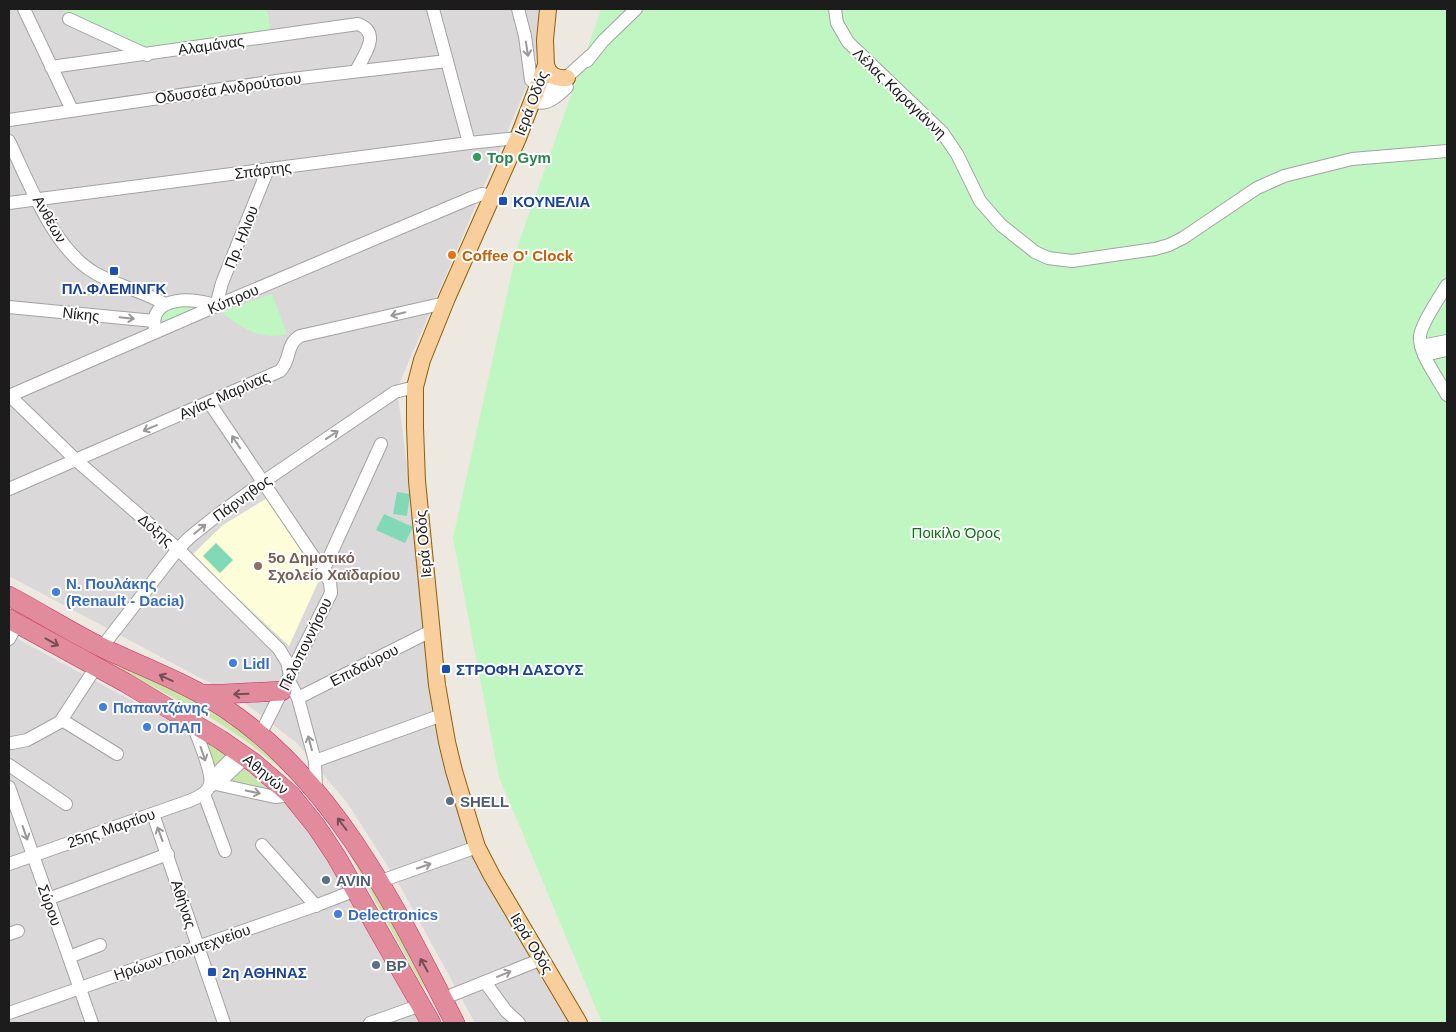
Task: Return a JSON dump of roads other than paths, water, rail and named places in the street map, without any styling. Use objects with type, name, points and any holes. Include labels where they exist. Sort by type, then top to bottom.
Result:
[{"type":"highway","name":"Αθηνών","points":[[9,596],[102,647],[200,694],[225,708],[260,735],[316,791],[350,835],[378,882],[455,1023]]},
{"type":"highway","name":"Αθηνών","points":[[12,627],[96,666],[192,722],[242,755],[291,795],[325,839],[356,890],[430,1023]]},
{"type":"highway","points":[[200,694],[223,694],[289,686]]},
{"type":"main road","name":"Ιερά Οδός","points":[[546,61],[545,40],[548,9]]},
{"type":"main road","name":"Ιερά Οδός","points":[[558,9],[553,42],[518,138],[445,303],[422,360],[415,387],[414,413],[417,481],[437,685],[454,770],[477,847],[492,876],[579,1023]]},
{"type":"main road","points":[[546,61],[549,72],[554,76],[567,78]]},
{"type":"street","points":[[24,9],[72,110]]},
{"type":"street","points":[[433,9],[469,143]]},
{"type":"street","points":[[518,9],[535,94],[542,103],[557,95],[576,76],[590,56]]},
{"type":"street","points":[[535,94],[552,89],[567,78],[636,9]]},
{"type":"street","name":"Λέλας Καραγιάννη","points":[[835,9],[837,23],[848,42],[942,132],[950,142],[980,201],[989,214],[1024,245],[1035,252],[1053,259],[1072,261],[1155,249],[1169,245],[1183,238],[1257,188],[1284,176],[1352,159],[1447,151]]},
{"type":"street","points":[[69,19],[148,55]]},
{"type":"street","name":"Αλαμάνας","points":[[51,67],[148,55],[358,24],[365,26],[371,35],[370,42],[356,71]]},
{"type":"street","name":"Οδυσσέα Ανδρούτσου","points":[[9,120],[447,60]]},
{"type":"street","name":"Σπάρτης","points":[[9,203],[518,138]]},
{"type":"street","name":"Ανθέων","points":[[9,141],[57,236],[68,250],[94,273],[151,296],[165,304]]},
{"type":"street","name":"Πρ. Ηλιου","points":[[216,306],[222,283],[268,169]]},
{"type":"street","name":"Κύπρου","points":[[9,396],[155,326],[216,306],[482,194],[492,196]]},
{"type":"street","points":[[458,205],[472,205],[485,212]]},
{"type":"street","points":[[1447,285],[1423,327],[1420,336],[1423,350],[1447,395]]},
{"type":"street","points":[[155,326],[155,316],[165,304],[185,300],[205,302],[216,306]]},
{"type":"street","name":"Αγίας Μαρίνας","points":[[9,489],[280,371],[287,361],[291,344],[294,339],[300,336],[445,303]]},
{"type":"street","name":"Νίκης","points":[[9,307],[155,326]]},
{"type":"street","points":[[1423,350],[1447,341]]},
{"type":"street","points":[[1423,350],[1447,350]]},
{"type":"street","name":"Πάρνηθος","points":[[102,647],[178,549],[220,513],[395,392],[415,387]]},
{"type":"street","name":"Δόξης","points":[[9,396],[76,460],[178,549],[279,649],[287,662],[289,686]]},
{"type":"street","points":[[209,402],[317,562]]},
{"type":"street","name":"Πελοποννήσου","points":[[260,735],[289,686],[331,593],[330,582],[323,571],[381,444]]},
{"type":"street","name":"Επιδαύρου","points":[[289,686],[431,631]]},
{"type":"street","points":[[10,744],[27,740],[62,720],[96,666]]},
{"type":"street","points":[[289,686],[315,762],[316,791]]},
{"type":"street","points":[[315,762],[442,715]]},
{"type":"street","points":[[62,720],[117,754]]},
{"type":"street","points":[[192,722],[210,774],[210,788],[224,850]]},
{"type":"street","points":[[210,788],[214,776],[242,755]]},
{"type":"street","points":[[9,765],[66,804]]},
{"type":"street","name":"Σύρου","points":[[9,788],[92,1023]]},
{"type":"street","points":[[210,788],[275,796],[291,795]]},
{"type":"street","name":"25ης Μαρτίου","points":[[9,864],[189,801],[210,788]]},
{"type":"street","name":"Αθήνας","points":[[153,814],[224,1023]]},
{"type":"street","points":[[262,845],[316,906]]},
{"type":"street","points":[[378,882],[477,847]]},
{"type":"street","points":[[48,899],[168,854]]},
{"type":"street","name":"Ηρώων Πολυτεχνείου","points":[[9,1013],[316,906],[356,890]]},
{"type":"street","points":[[69,957],[100,945]]},
{"type":"street","points":[[442,999],[542,959]]},
{"type":"street","points":[[485,982],[506,1011],[519,1023]]},
{"type":"street","points":[[370,1023],[420,1005]]},
{"type":"place","name":"Top Gym","points":[[477,157]]},
{"type":"place","name":"ΚΟΥΝΕΛΙΑ","points":[[503,201]]},
{"type":"place","name":"Coffee O' Clock","points":[[452,255]]},
{"type":"place","name":"ΠΛ.ΦΛΕΜΙΝΓΚ","points":[[114,271]]},
{"type":"place","name":"5ο Δημοτικό Σχολείο Χαϊδαρίου","points":[[258,566]]},
{"type":"place","name":"Ν. Πουλάκης (Renault - Dacia)","points":[[56,592]]},
{"type":"place","name":"Lidl","points":[[233,663]]},
{"type":"place","name":"ΣΤΡΟΦΗ ΔΑΣΟΥΣ","points":[[446,669]]},
{"type":"place","name":"Παπαντζάνης","points":[[103,707]]},
{"type":"place","name":"ΟΠΑΠ","points":[[147,727]]},
{"type":"place","name":"SHELL","points":[[450,801]]},
{"type":"place","name":"AVIN","points":[[326,880]]},
{"type":"place","name":"Delectronics","points":[[338,914]]},
{"type":"place","name":"BP","points":[[376,965]]},
{"type":"place","name":"2η ΑΘΗΝΑΣ","points":[[212,972]]},
{"type":"park label","name":"Ποικίλο Όρος","points":[[956,532]]}]
